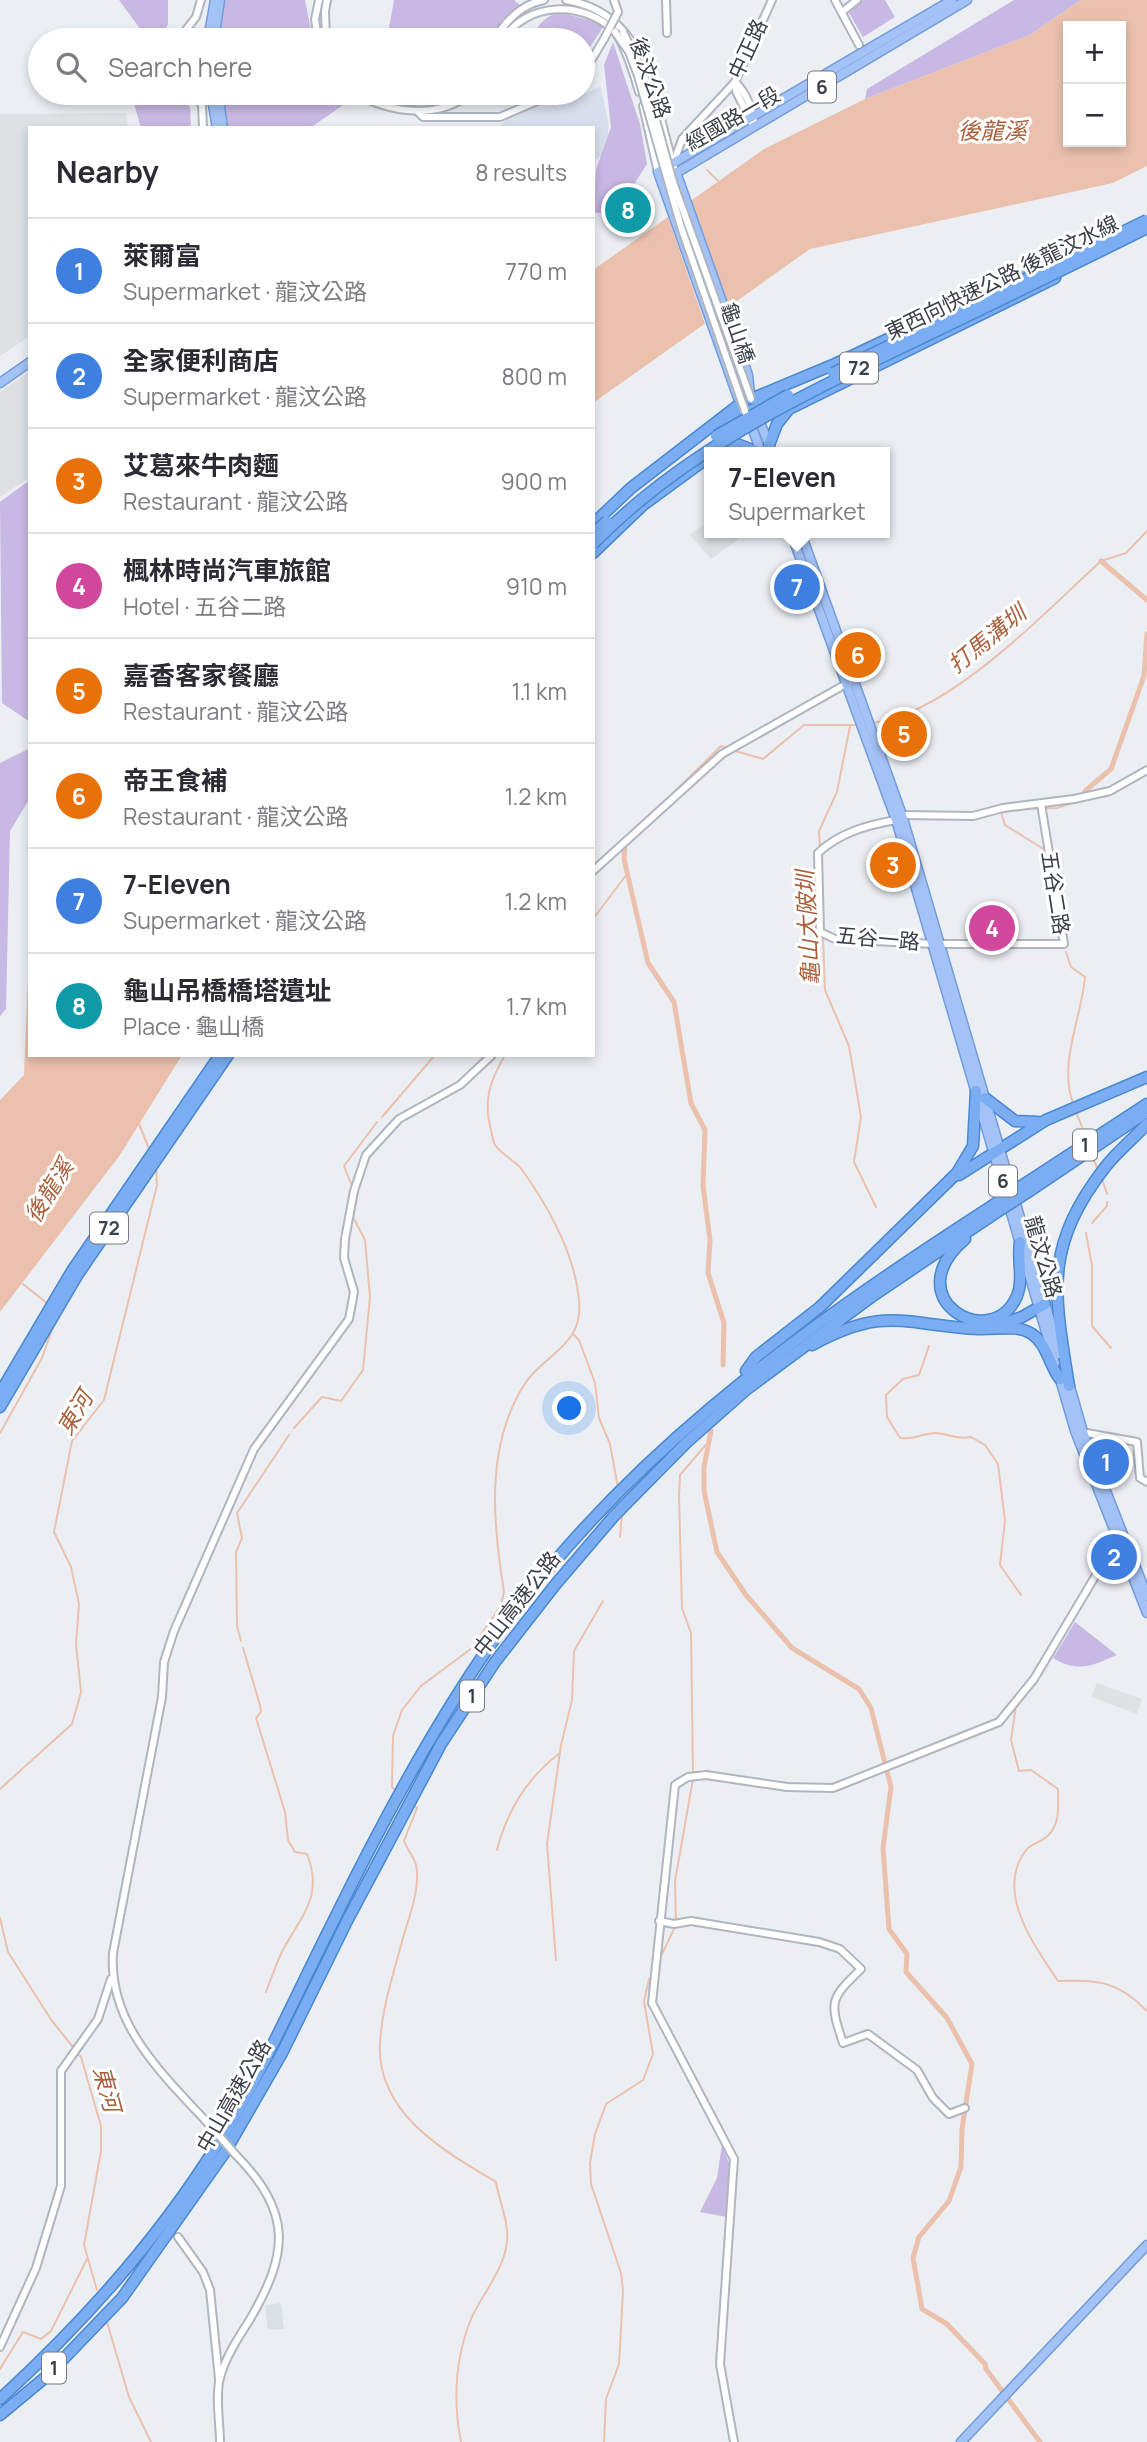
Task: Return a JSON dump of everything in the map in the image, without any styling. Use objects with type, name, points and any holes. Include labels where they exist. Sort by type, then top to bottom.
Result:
[{"type":"highway","name":"東西向快速公路 後龍汶水線","points":[[595,532],[655,478],[740,420],[1147,220]]},
{"type":"highway","name":"東西向快速公路 後龍汶水線","points":[[712,447],[786,404],[1147,228]]},
{"type":"highway","points":[[720,447],[778,388],[1020,275],[1097,245]]},
{"type":"highway","points":[[710,428],[752,412],[789,409],[984,315],[1071,270],[1086,259]]},
{"type":"highway","points":[[595,522],[631,488],[740,404]]},
{"type":"highway","points":[[766,447],[777,424],[789,409]]},
{"type":"highway","points":[[724,447],[737,443],[753,447]]},
{"type":"highway","name":"東西向快速公路 後龍汶水線","points":[[595,542],[658,483],[704,452]]},
{"type":"highway","points":[[595,551],[643,505],[704,460]]},
{"type":"highway","name":"72","points":[[0,1393],[72,1271],[219,1057]]},
{"type":"highway","name":"72","points":[[0,1407],[78,1274],[227,1057]]},
{"type":"highway","points":[[940,1189],[998,1149],[1046,1121],[1147,1077]]},
{"type":"highway","points":[[738,1383],[756,1357],[820,1307],[963,1165],[973,1146],[981,1094],[1015,1121],[1025,1124],[1046,1121]]},
{"type":"highway","name":"中山高速公路","points":[[1026,1189],[1147,1104]]},
{"type":"highway","name":"中山高速公路","points":[[0,2399],[100,2300],[163,2223],[220,2139],[269,2053],[405,1783],[483,1656],[541,1579],[637,1473],[738,1383],[865,1288],[1147,1112]]},
{"type":"highway","points":[[1069,1385],[1055,1286],[1059,1251],[1081,1201],[1107,1164],[1147,1124]]},
{"type":"highway","name":"中山高速公路","points":[[0,2415],[47,2376],[122,2298],[200,2190],[250,2110],[419,1783],[495,1662],[614,1516],[685,1443],[780,1362],[977,1225],[994,1209]]},
{"type":"highway","points":[[977,1225],[950,1252],[939,1277],[945,1301],[965,1318],[986,1320],[1003,1314],[1013,1304],[1019,1289],[1020,1242]]},
{"type":"highway","points":[[982,1329],[1022,1317],[1042,1306]]},
{"type":"highway","points":[[780,1362],[851,1326],[876,1320],[918,1320],[982,1329],[1018,1328],[1036,1336],[1060,1379]]},
{"type":"main road","points":[[210,28],[215,0]]},
{"type":"main road","points":[[216,28],[220,0]]},
{"type":"main road","name":"經國路一段","points":[[661,182],[675,168],[952,0]]},
{"type":"main road","name":"經國路一段","points":[[752,121],[967,0]]},
{"type":"main road","points":[[213,105],[217,126]]},
{"type":"main road","points":[[220,105],[223,126]]},
{"type":"main road","name":"經國路一段","points":[[658,172],[675,168]]},
{"type":"main road","name":"龜山橋","points":[[675,168],[748,375],[752,412]]},
{"type":"main road","name":"後汶公路","points":[[658,172],[661,182]]},
{"type":"main road","name":"龜山橋","points":[[661,182],[725,369],[740,404],[752,412]]},
{"type":"main road","points":[[0,380],[28,361]]},
{"type":"main road","points":[[752,412],[764,447]]},
{"type":"main road","name":"6","points":[[793,538],[849,682]]},
{"type":"main road","name":"6","points":[[803,538],[849,682]]},
{"type":"main road","name":"龍汶公路","points":[[849,682],[899,817],[998,1149],[1060,1379],[1147,1613]]},
{"type":"main road","name":"龍汶公路","points":[[998,1149],[1020,1242],[1069,1385],[1070,1400]]},
{"type":"main road","name":"龍汶公路","points":[[1120,1536],[1147,1596]]},
{"type":"main road","points":[[961,2442],[1147,2245]]},
{"type":"street","points":[[187,28],[195,17],[201,0]]},
{"type":"street","points":[[316,28],[315,19],[319,0]]},
{"type":"street","points":[[326,28],[327,0]]},
{"type":"street","points":[[504,28],[530,2],[544,0]]},
{"type":"street","name":"後汶公路","points":[[566,0],[600,11],[619,32],[638,87],[658,172]]},
{"type":"street","points":[[595,54],[618,12],[614,0]]},
{"type":"street","points":[[666,0],[667,33]]},
{"type":"street","name":"中正路","points":[[675,168],[682,139],[734,82],[772,0]]},
{"type":"street","points":[[835,0],[859,45]]},
{"type":"street","points":[[842,12],[858,0]]},
{"type":"street","points":[[513,28],[533,13],[530,2]]},
{"type":"street","name":"後汶公路","points":[[533,13],[550,8],[568,8],[597,17],[634,41],[652,84],[675,168]]},
{"type":"street","name":"龜山橋","points":[[619,32],[638,76],[681,227],[752,412]]},
{"type":"street","name":"龜山橋","points":[[619,32],[643,72],[673,182],[752,412]]},
{"type":"street","points":[[734,82],[741,88],[752,121]]},
{"type":"street","points":[[202,105],[202,126]]},
{"type":"street","points":[[389,105],[417,111],[433,111],[451,105]]},
{"type":"street","points":[[416,105],[417,111],[423,117],[500,117],[528,105]]},
{"type":"street","points":[[595,869],[627,844],[674,794],[722,754],[849,682]]},
{"type":"street","points":[[899,817],[973,817],[1003,808],[1042,808],[1110,791],[1147,770]]},
{"type":"street","name":"五谷二路","points":[[937,944],[1064,944],[1042,808]]},
{"type":"street","name":"五谷一路","points":[[899,817],[846,833],[832,840],[818,853],[820,932],[835,939],[937,944]]},
{"type":"street","points":[[0,2347],[36,2268],[61,2186],[59,2080],[61,2071],[98,2020],[111,1978],[113,1953],[162,1698],[164,1662],[174,1631],[254,1449],[349,1319],[354,1292],[344,1258],[345,1240],[354,1191],[366,1154],[399,1119],[460,1085],[490,1057]]},
{"type":"street","points":[[1079,1431],[1136,1442],[1140,1478],[1147,1482]]},
{"type":"street","points":[[734,2442],[720,2364],[734,2159],[723,2133],[656,2014],[652,1994],[675,1784],[693,1776],[787,1787],[833,1788],[999,1722],[1034,1679],[1120,1536]]},
{"type":"street","points":[[659,1921],[676,1924],[691,1921],[746,1929],[840,1949],[860,1969],[836,1993],[834,2013],[843,2043],[868,2034],[917,2070],[933,2098],[949,2114],[965,2108]]},
{"type":"street","points":[[111,1978],[119,2008],[133,2036],[256,2175],[270,2198],[278,2225],[280,2249],[267,2291],[236,2342],[219,2379]]},
{"type":"street","points":[[178,2237],[203,2272],[210,2290],[219,2379],[220,2442]]},
{"type":"shaded area","points":[[119,0],[168,0],[166,28],[140,28]]},
{"type":"shaded area","points":[[210,0],[305,0],[311,28],[204,28],[212,6]]},
{"type":"shaded area","points":[[394,0],[514,0],[520,5],[500,28],[389,28]]},
{"type":"shaded area","points":[[863,0],[885,0],[895,17],[863,37],[849,13]]},
{"type":"shaded area","points":[[1014,0],[1081,0],[1030,35],[865,99],[867,89]]},
{"type":"shaded area","points":[[558,12],[605,24],[595,39],[595,28],[538,28],[548,17]]},
{"type":"shaded area","points":[[613,42],[640,124],[647,164],[616,212],[595,213],[596,170],[611,127],[604,65]]},
{"type":"shaded area","points":[[601,86],[608,122],[608,152],[595,159],[595,126],[501,126],[509,115],[532,105],[595,105],[595,89]]},
{"type":"shaded area","points":[[134,105],[190,107],[191,126],[140,126]]},
{"type":"shaded area","points":[[215,105],[343,105],[313,126],[218,126]]},
{"type":"shaded area","points":[[126,113],[128,126],[28,126],[28,337],[0,356],[0,114]]},
{"type":"shaded area","points":[[28,372],[28,478],[0,497],[0,392]]},
{"type":"shaded area","points":[[28,481],[28,721],[2,703],[0,502]]},
{"type":"shaded area","points":[[704,524],[704,538],[740,538],[711,559],[690,535]]},
{"type":"shaded area","points":[[28,749],[28,801],[10,831],[6,1009],[0,1016],[0,763]]},
{"type":"shaded area","points":[[1075,1622],[1117,1655],[1077,1667],[1053,1658]]},
{"type":"shaded area","points":[[1097,1683],[1142,1699],[1137,1714],[1091,1697]]},
{"type":"shaded area","points":[[722,2144],[730,2166],[727,2217],[700,2212],[717,2178]]},
{"type":"shaded area","points":[[281,2303],[284,2329],[268,2330],[265,2305]]},
{"type":"water","name":"後龍溪","points":[[1081,0],[1147,0],[1147,166],[1113,183],[810,249],[595,402],[595,269],[764,149],[865,99],[1030,35]]},
{"type":"water","name":"後龍溪","points":[[28,977],[28,1057],[181,1057],[120,1155],[0,1312],[0,1100],[24,1075]]},
{"type":"pier","points":[[687,199],[727,312],[706,327],[667,214]]},
{"type":"waterway","points":[[707,170],[718,181]]},
{"type":"waterway","name":"打馬溝圳","points":[[872,723],[902,716],[963,681],[1024,633],[1101,561],[1126,553],[1147,531]]},
{"type":"waterway","points":[[1101,561],[1147,600]]},
{"type":"waterway","points":[[1085,791],[1111,769],[1144,676],[1147,634]]},
{"type":"waterway","name":"打馬溝圳","points":[[732,750],[763,759],[804,725],[859,725]]},
{"type":"waterway","name":"龜山大陂圳","points":[[820,847],[819,831],[837,792],[850,726]]},
{"type":"waterway","name":"打馬溝圳","points":[[655,811],[721,746],[726,748]]},
{"type":"waterway","points":[[1015,809],[1057,808],[1078,801]]},
{"type":"waterway","points":[[1001,812],[1005,825],[1045,850]]},
{"type":"waterway","points":[[625,841],[624,859],[648,963],[674,1002],[691,1103],[705,1130],[703,1186],[710,1240],[708,1273],[724,1323],[723,1365]]},
{"type":"waterway","points":[[595,916],[627,874]]},
{"type":"waterway","name":"龜山大陂圳","points":[[823,937],[825,990],[849,1046],[861,1117],[854,1162],[876,1207]]},
{"type":"waterway","points":[[1066,952],[1071,967],[1085,977],[1069,1056],[1069,1088],[1073,1103]]},
{"type":"waterway","points":[[382,1117],[433,1057]]},
{"type":"waterway","points":[[396,1791],[392,1787],[393,1736],[402,1710],[421,1686],[472,1648],[501,1605],[504,1592],[497,1540],[495,1486],[503,1434],[511,1409],[524,1385],[569,1339],[579,1316],[577,1283],[559,1232],[523,1171],[498,1149],[493,1140],[488,1109],[489,1091],[504,1057]]},
{"type":"waterway","points":[[1076,1112],[1086,1137]]},
{"type":"waterway","points":[[352,1186],[344,1166],[377,1122]]},
{"type":"waterway","name":"東河","points":[[139,1124],[150,1151]]},
{"type":"waterway","points":[[1093,1158],[1098,1170]]},
{"type":"waterway","name":"東河","points":[[0,1789],[72,1724],[81,1692],[76,1644],[79,1604],[71,1567],[54,1532],[72,1441],[104,1400],[157,1185],[156,1166]]},
{"type":"waterway","points":[[1102,1179],[1107,1194]]},
{"type":"waterway","points":[[294,1428],[322,1397],[341,1401],[363,1370],[370,1297],[365,1240],[353,1217],[357,1195]]},
{"type":"waterway","points":[[1092,1223],[1107,1206],[1107,1202]]},
{"type":"waterway","points":[[1086,1233],[1092,1266],[1092,1326],[1111,1348]]},
{"type":"waterway","points":[[23,1284],[48,1304]]},
{"type":"waterway","points":[[0,1433],[42,1358],[55,1321]]},
{"type":"waterway","points":[[573,1334],[579,1340],[595,1383],[599,1418],[610,1444],[618,1488]]},
{"type":"waterway","name":"龜山大陂圳","points":[[929,1346],[919,1375],[903,1379],[886,1395],[887,1417],[900,1438],[936,1433],[971,1437],[985,1445],[998,1464],[1005,1521],[1000,1565],[1021,1595]]},
{"type":"waterway","points":[[711,1431],[704,1467],[704,1491],[717,1552],[746,1595],[792,1648],[859,1689],[871,1708],[891,1787],[883,1848],[889,1929],[907,1954],[906,1972],[947,2018],[972,2064],[962,2129],[961,2167],[949,2201],[919,2237],[913,2258],[922,2309],[947,2324],[985,2364],[1040,2442]]},
{"type":"waterway","points":[[241,1641],[237,1626],[236,1552],[242,1538],[237,1513],[289,1435]]},
{"type":"waterway","points":[[693,1773],[691,1633],[682,1608],[680,1475],[710,1440]]},
{"type":"waterway","points":[[620,1537],[622,1514]]},
{"type":"waterway","points":[[556,1960],[547,1844],[561,1745],[572,1700],[574,1651],[603,1601]]},
{"type":"waterway","points":[[243,1648],[260,1705],[261,1712],[256,1718],[285,1812],[288,1840],[295,1852],[307,1854],[313,1881],[305,1913],[282,1951],[266,1992]]},
{"type":"waterway","name":"龜山大陂圳","points":[[1016,1705],[1011,1740],[1019,1771],[1031,1770],[1058,1789],[1058,1816],[1054,1828],[1045,1838],[1027,1849],[1018,1865],[1014,1882],[1021,1918],[1058,1981],[1107,1984],[1127,1994],[1147,2011]]},
{"type":"waterway","points":[[497,1850],[520,1796],[538,1773],[560,1753]]},
{"type":"waterway","points":[[676,1922],[675,1881],[693,1779]]},
{"type":"waterway","points":[[414,1805],[417,1808],[404,1841],[416,1865],[417,1883],[383,2016],[380,2043],[382,2068],[389,2090],[401,2110],[417,2127],[455,2157],[496,2182],[507,2234],[502,2261],[471,2319],[462,2349],[456,2396],[461,2442]]},
{"type":"waterway","name":"東河","points":[[0,1918],[8,1952],[52,2021],[81,2057],[101,2126],[101,2151],[84,2245],[97,2290]]},
{"type":"waterway","points":[[659,1960],[675,1927]]},
{"type":"waterway","points":[[604,2442],[606,2399],[619,2364],[623,2291],[621,2273],[591,2184],[590,2163],[595,2134],[606,2104],[643,2080],[653,2054],[644,2001],[649,1979]]},
{"type":"waterway","points":[[0,2369],[23,2332],[41,2339],[51,2331],[87,2259]]},
{"type":"waterway","name":"東河","points":[[107,2322],[129,2397],[151,2442]]},
{"type":"place","name":"龜山吊橋橋塔遺址","points":[[628,210]]},
{"type":"place","name":"7-Eleven","points":[[797,587]]},
{"type":"place","name":"帝王食補","points":[[858,655]]},
{"type":"place","name":"嘉香客家餐廳","points":[[904,734]]},
{"type":"place","name":"艾葛來牛肉麵","points":[[893,865]]},
{"type":"place","name":"楓林時尚汽車旅館","points":[[992,928]]},
{"type":"place","name":"萊爾富","points":[[1106,1462]]},
{"type":"place","name":"全家便利商店","points":[[1114,1557]]}]
